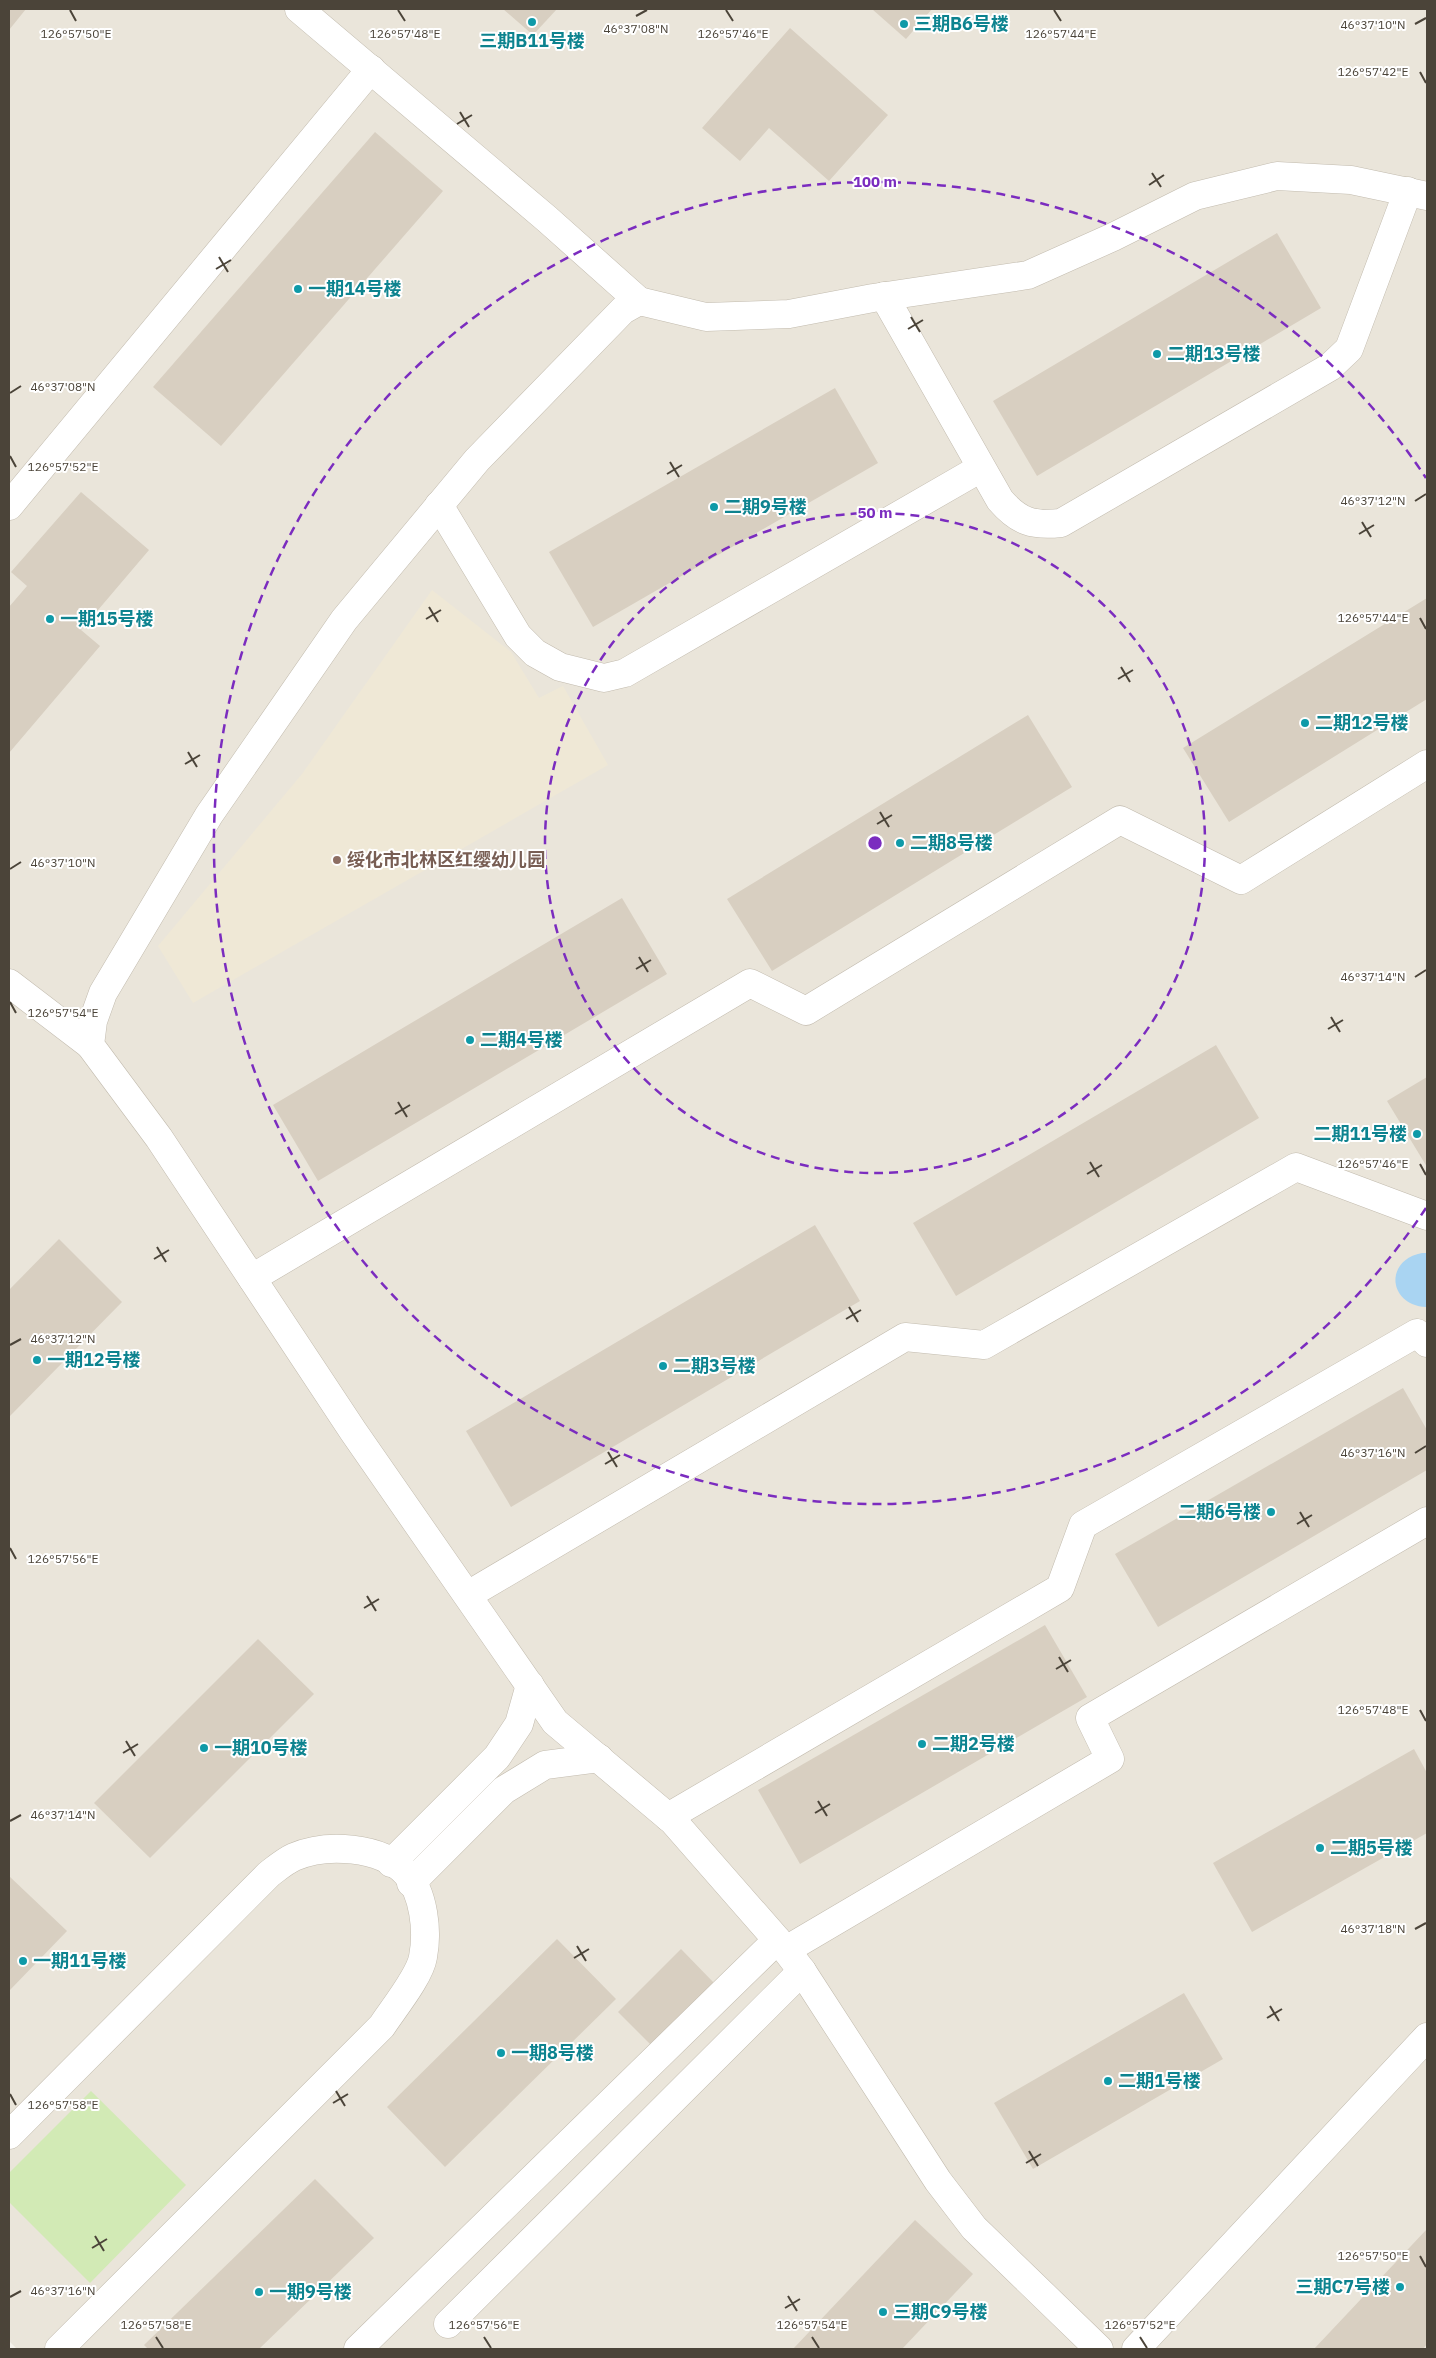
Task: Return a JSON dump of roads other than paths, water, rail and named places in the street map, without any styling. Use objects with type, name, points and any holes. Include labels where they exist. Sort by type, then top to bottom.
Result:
[{"type":"street","points":[[299,9],[547,219],[639,301],[706,317],[789,314],[884,296],[1028,275],[1113,237],[1195,196],[1277,176],[1351,180],[1418,194],[1349,349],[1330,367],[1062,523],[1038,526],[1010,512],[1000,500],[884,296]]},
{"type":"street","points":[[9,506],[371,69]]},
{"type":"street","points":[[90,1045],[93,1021],[103,994],[209,815],[344,620],[477,460],[623,310],[639,301]]},
{"type":"street","points":[[440,505],[518,636],[535,653],[560,667],[604,678],[625,673],[981,468]]},
{"type":"street","points":[[252,1278],[750,983],[806,1011],[1120,820],[1241,880],[1427,764]]},
{"type":"street","points":[[9,983],[90,1045],[159,1138],[353,1431],[555,1722],[668,1817],[782,1945],[802,1971],[938,2181],[974,2228],[1099,2349]]},
{"type":"street","points":[[468,1596],[905,1338],[984,1345],[1296,1167],[1427,1216]]},
{"type":"street","points":[[668,1817],[1060,1588],[1083,1525],[1417,1333],[1427,1342]]},
{"type":"street","points":[[358,2349],[782,1945],[1110,1759],[1090,1718],[1427,1521]]},
{"type":"street","points":[[391,1863],[497,1757],[519,1724],[530,1685]]},
{"type":"street","points":[[411,1883],[504,1790],[546,1766],[599,1758]]},
{"type":"street","points":[[9,2135],[268,1874],[294,1857],[324,1849],[356,1849],[383,1857],[406,1873],[421,1899],[425,1929],[423,1959],[406,1992],[382,2026],[59,2349]]},
{"type":"street","points":[[448,2324],[802,1971]]},
{"type":"street","points":[[1136,2349],[1427,2037]]},
{"type":"water","points":[[1427,1253],[1426,1307],[1413,1304],[1404,1299],[1398,1291],[1396,1282],[1401,1264],[1410,1257]]},
{"type":"place","name":"三期B11号楼","points":[[532,22]]},
{"type":"place","name":"三期B6号楼","points":[[904,24]]},
{"type":"place","name":"一期14号楼","points":[[298,289]]},
{"type":"place","name":"二期13号楼","points":[[1157,354]]},
{"type":"place","name":"二期9号楼","points":[[714,507]]},
{"type":"place","name":"一期15号楼","points":[[50,619]]},
{"type":"place","name":"二期12号楼","points":[[1305,723]]},
{"type":"place","name":"二期8号楼","points":[[900,843]]},
{"type":"place","name":"绥化市北林区红缨幼儿园","points":[[337,860]]},
{"type":"place","name":"二期4号楼","points":[[470,1040]]},
{"type":"place","name":"二期11号楼","points":[[1417,1134]]},
{"type":"place","name":"一期12号楼","points":[[37,1360]]},
{"type":"place","name":"二期3号楼","points":[[663,1366]]},
{"type":"place","name":"二期6号楼","points":[[1271,1512]]},
{"type":"place","name":"二期2号楼","points":[[922,1744]]},
{"type":"place","name":"一期10号楼","points":[[204,1748]]},
{"type":"place","name":"二期5号楼","points":[[1320,1848]]},
{"type":"place","name":"一期11号楼","points":[[23,1961]]},
{"type":"place","name":"一期8号楼","points":[[501,2053]]},
{"type":"place","name":"二期1号楼","points":[[1108,2081]]},
{"type":"place","name":"三期C7号楼","points":[[1400,2287]]},
{"type":"place","name":"一期9号楼","points":[[259,2292]]},
{"type":"place","name":"三期C9号楼","points":[[883,2312]]}]
